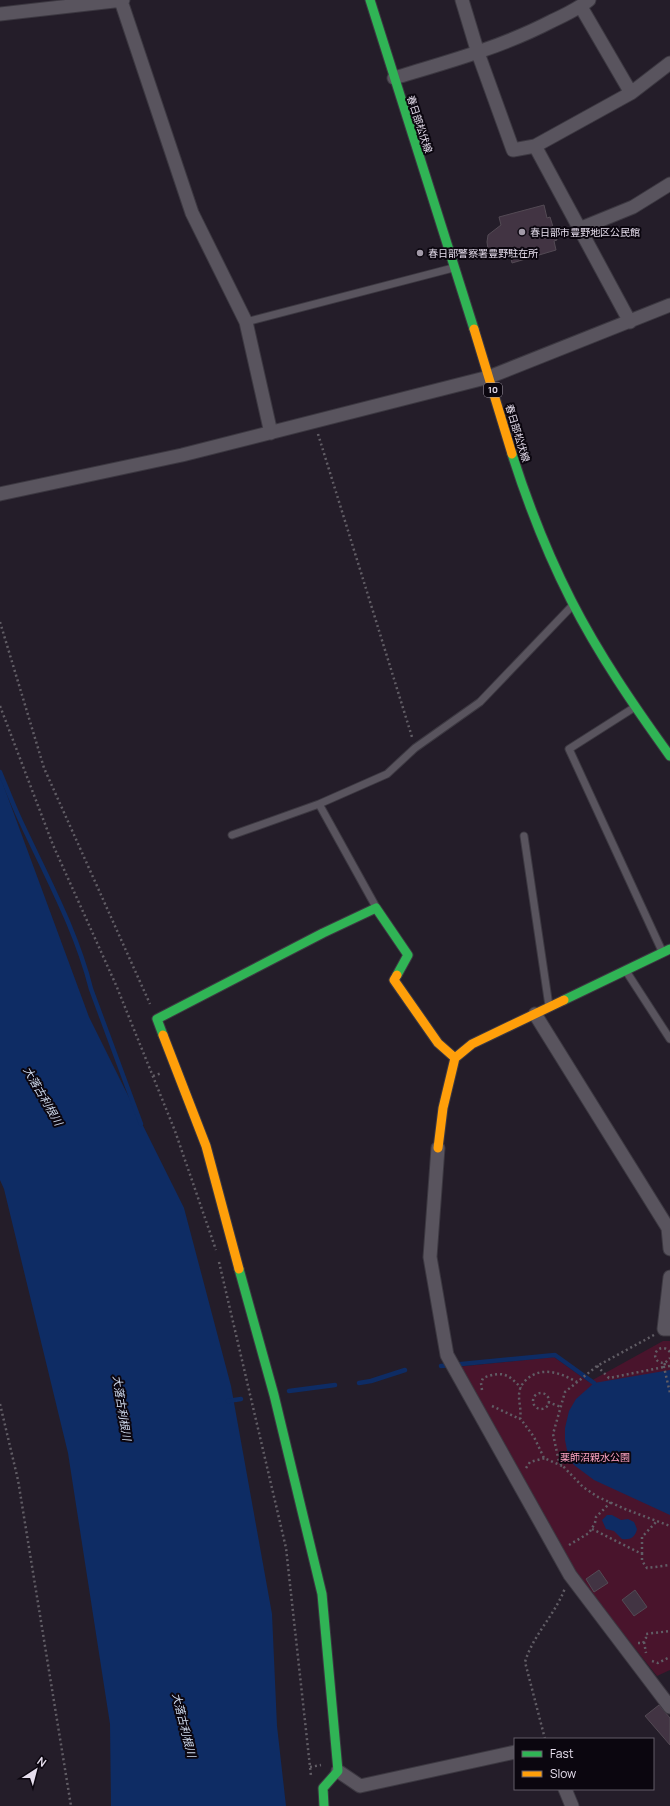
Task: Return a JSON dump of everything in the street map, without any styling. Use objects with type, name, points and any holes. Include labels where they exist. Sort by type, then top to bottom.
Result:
[{"type":"street","points":[[0,14],[122,0],[192,213],[246,322],[271,433]]},
{"type":"street","name":"春日部松伏線","points":[[370,0],[455,267],[518,473],[549,553],[574,604],[635,707],[670,756]]},
{"type":"street","points":[[462,0],[478,53],[513,150],[535,146],[631,93],[670,63]]},
{"type":"street","points":[[394,78],[478,53],[536,30],[585,3],[631,93]]},
{"type":"street","points":[[535,146],[630,322]]},
{"type":"street","points":[[579,230],[633,207],[670,184]]},
{"type":"street","points":[[0,494],[182,455],[489,377],[670,305]]},
{"type":"street","points":[[324,1806],[323,1788],[338,1771],[320,1587],[274,1395],[206,1146],[157,1019],[316,936],[376,908],[408,955],[394,980],[438,1043],[455,1058]]},
{"type":"street","points":[[667,951],[472,1044],[455,1058],[443,1108],[438,1148],[430,1257],[447,1356],[570,1575],[670,1707]]},
{"type":"street","points":[[535,1014],[666,1219],[670,1249]]},
{"type":"street","points":[[667,1329],[670,1278]]},
{"type":"street","points":[[338,1771],[360,1786],[514,1752]]},
{"type":"street","points":[[565,1790],[572,1806]]},
{"type":"lane","points":[[246,322],[455,267]]},
{"type":"lane","points":[[232,835],[319,804],[387,774],[415,748],[480,702],[574,604]]},
{"type":"lane","points":[[635,707],[569,749],[667,951]]},
{"type":"lane","points":[[319,804],[376,908]]},
{"type":"lane","points":[[524,836],[549,1007]]},
{"type":"lane","points":[[626,971],[670,1039]]},
{"type":"path","points":[[314,422],[415,748]]},
{"type":"path","points":[[0,622],[44,768],[157,1019]]},
{"type":"path","points":[[0,706],[53,845],[116,985],[175,1131],[217,1253]]},
{"type":"path","points":[[219,1261],[286,1548],[312,1781]]},
{"type":"path","points":[[667,1329],[597,1366],[565,1392],[552,1434],[559,1462],[583,1487],[611,1502],[656,1522],[670,1526]]},
{"type":"path","points":[[665,1363],[657,1361],[655,1356],[656,1351],[660,1348],[665,1348],[670,1352]]},
{"type":"path","points":[[670,1358],[665,1363],[664,1367],[670,1393]]},
{"type":"path","points":[[597,1366],[610,1378],[670,1366]]},
{"type":"path","points":[[545,1458],[534,1437],[521,1419],[519,1394],[521,1388],[529,1378],[540,1372],[555,1373],[577,1382]]},
{"type":"path","points":[[485,1395],[482,1383],[483,1378],[496,1374],[504,1374],[514,1380],[521,1388]]},
{"type":"path","points":[[542,1393],[548,1397],[548,1402],[546,1407],[538,1408],[534,1405],[533,1400],[536,1394],[542,1393]]},
{"type":"path","points":[[548,1402],[560,1406]]},
{"type":"path","points":[[0,1404],[18,1480],[71,1806]]},
{"type":"path","points":[[490,1404],[492,1407],[521,1419]]},
{"type":"path","points":[[524,1494],[528,1484],[525,1469],[530,1462],[545,1458],[564,1466]]},
{"type":"path","points":[[568,1546],[583,1538],[592,1529],[596,1517],[611,1502]]},
{"type":"path","points":[[656,1522],[642,1537],[642,1561],[647,1568],[670,1565]]},
{"type":"path","points":[[592,1529],[642,1554]]},
{"type":"path","points":[[545,1738],[525,1662],[528,1650],[560,1600],[570,1575]]},
{"type":"path","points":[[670,1631],[646,1634],[644,1642],[647,1657],[651,1660],[658,1663],[670,1657]]},
{"type":"path","points":[[620,1642],[644,1642]]},
{"type":"green space","name":"薬師沼親水公園","points":[[663,1341],[670,1341],[670,1670],[657,1676],[575,1573],[456,1367],[554,1357],[589,1382]]},
{"type":"water","name":"大落古利根川","points":[[0,776],[89,1017],[184,1208],[231,1386],[272,1614],[277,1726],[286,1806],[111,1806],[110,1724],[68,1453],[4,1189],[0,1180]]},
{"type":"water","points":[[670,1370],[670,1515],[594,1480],[574,1465],[568,1455],[565,1440],[565,1428],[569,1411],[576,1399],[594,1383]]},
{"type":"water","points":[[607,1515],[612,1515],[621,1520],[628,1519],[634,1522],[637,1529],[635,1534],[630,1539],[622,1539],[614,1531],[606,1529],[602,1520]]},
{"type":"building","name":"春日部市豊野地区公民館","points":[[544,205],[547,218],[550,217],[557,240],[554,241],[556,250],[512,263],[511,259],[500,258],[488,249],[488,235],[501,225],[499,217]]},
{"type":"building","points":[[599,1570],[608,1583],[594,1592],[586,1579]]},
{"type":"building","points":[[635,1590],[647,1607],[634,1616],[622,1600]]},
{"type":"building","points":[[659,1705],[670,1718],[670,1745],[645,1716]]},
{"type":"waterway","points":[[0,772],[70,927],[91,989],[141,1124]]},
{"type":"waterway","points":[[441,1366],[555,1355],[594,1383]]},
{"type":"waterway","points":[[359,1383],[371,1381],[405,1370]]},
{"type":"waterway","points":[[289,1391],[335,1385]]},
{"type":"waterway","points":[[228,1401],[241,1399]]},
{"type":"traffic: fast","points":[[370,0],[474,329]]},
{"type":"traffic: fast","points":[[512,454],[538,528],[571,600],[593,641],[643,718],[670,756]]},
{"type":"traffic: fast","points":[[163,1035],[157,1019],[323,933],[376,908],[408,955],[397,975]]},
{"type":"traffic: fast","points":[[564,1000],[670,949]]},
{"type":"traffic: fast","points":[[239,1269],[274,1395],[322,1594],[338,1771],[323,1788],[324,1806]]},
{"type":"traffic: slow","points":[[474,329],[512,454]]},
{"type":"traffic: slow","points":[[397,975],[394,980],[438,1043],[455,1058]]},
{"type":"traffic: slow","points":[[438,1148],[443,1108],[455,1058],[472,1044],[564,1000]]},
{"type":"traffic: slow","points":[[163,1035],[206,1146],[239,1269]]},
{"type":"place","name":"春日部市豊野地区公民館","points":[[522,232]]},
{"type":"place","name":"春日部警察署豊野駐在所","points":[[420,253]]}]
